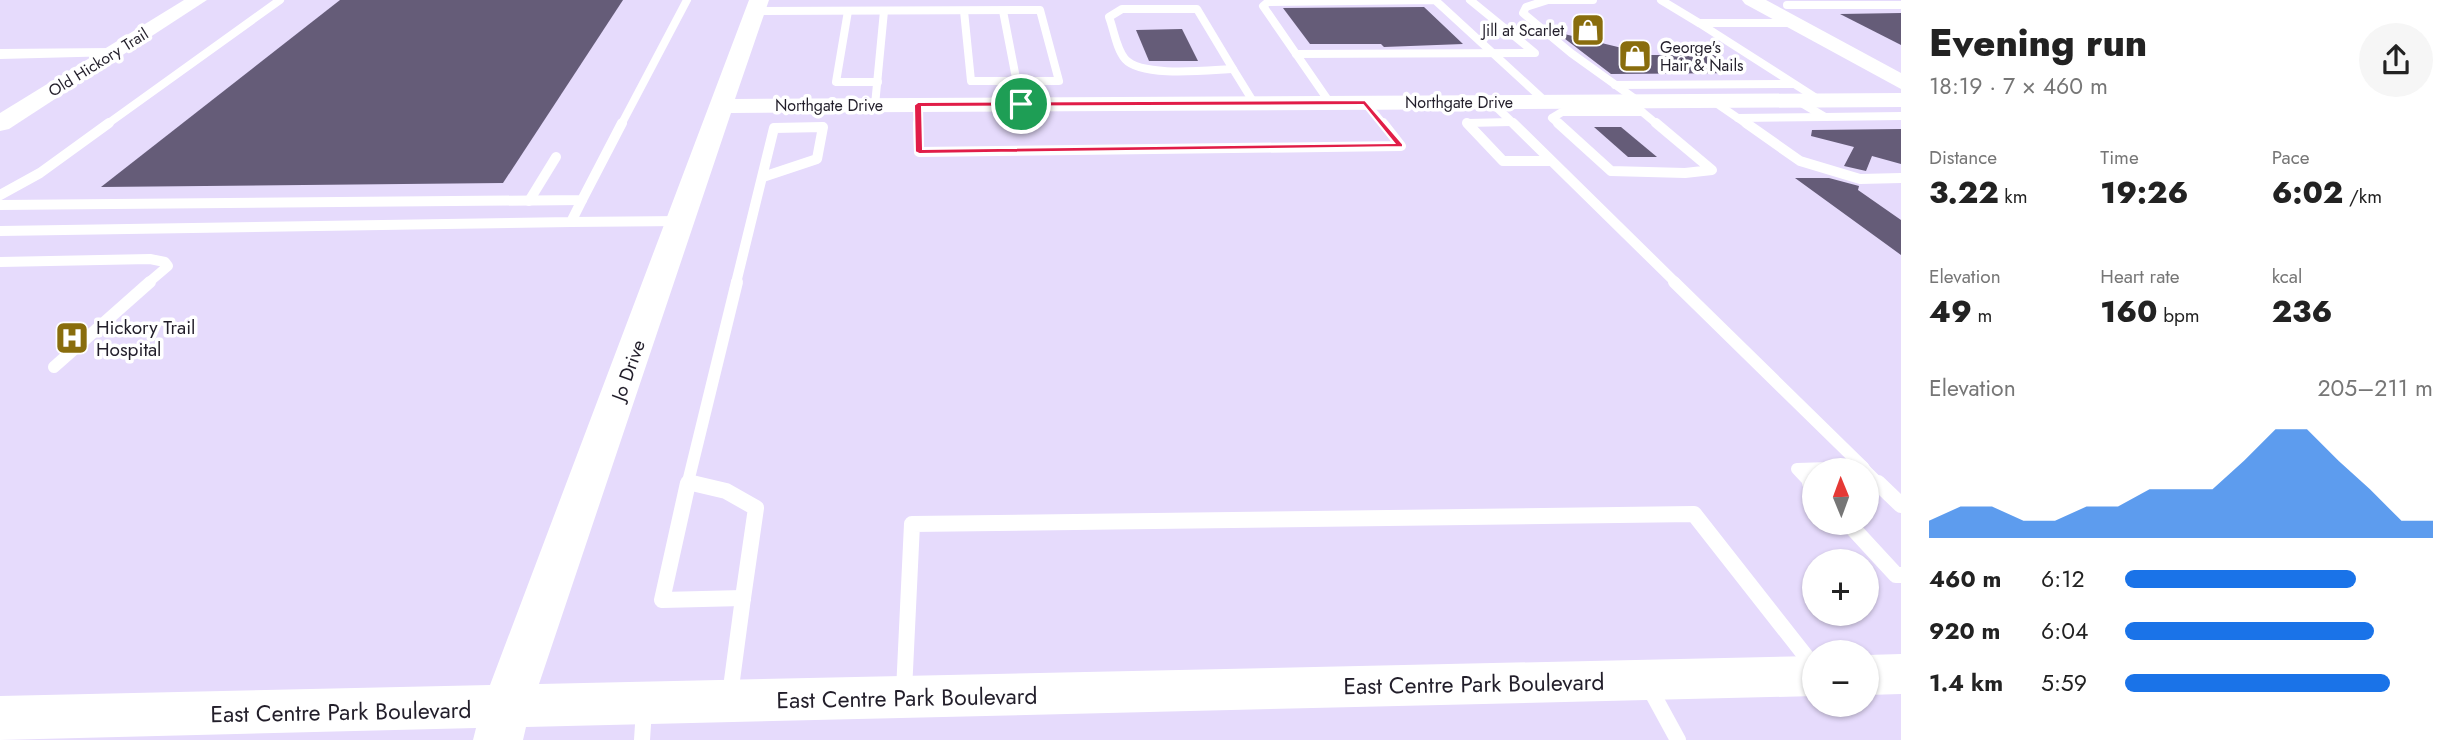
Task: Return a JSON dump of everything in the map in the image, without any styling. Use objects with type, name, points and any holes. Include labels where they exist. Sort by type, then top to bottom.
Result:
[{"type":"street","name":"Old Hickory Trail","points":[[0,124],[197,0]]},
{"type":"street","points":[[1752,0],[1821,24],[1901,66]]},
{"type":"street","name":"Jo Drive","points":[[502,724],[724,106],[757,6]]},
{"type":"street","points":[[1786,10],[1901,82]]},
{"type":"street","points":[[0,54],[112,53]]},
{"type":"street","name":"Northgate Drive","points":[[724,106],[825,116],[876,93],[918,105],[1019,93],[1254,103],[1901,100]]},
{"type":"street","points":[[1879,674],[1901,674]]},
{"type":"street","name":"East Centre Park Boulevard","points":[[0,718],[502,724],[643,722],[729,703],[1802,676]]},
{"type":"lane","points":[[0,195],[40,173],[279,0]]},
{"type":"lane","points":[[571,222],[687,0]]},
{"type":"lane","points":[[1330,103],[1262,6],[1268,2],[1435,0],[1546,102]]},
{"type":"lane","points":[[1296,54],[1535,53],[1470,0]]},
{"type":"lane","points":[[1593,0],[1541,1],[1526,7],[1523,13],[1631,100],[1712,170],[1685,173],[1611,171],[1552,118],[1553,115],[1631,100],[1810,101],[1901,116]]},
{"type":"lane","points":[[1661,0],[1699,23],[1810,101]]},
{"type":"lane","points":[[1699,23],[1786,10],[1901,5]]},
{"type":"lane","points":[[757,6],[848,11],[1040,10],[1059,81],[1019,93],[971,82],[964,11]]},
{"type":"lane","points":[[1234,69],[1155,70],[1137,66],[1126,60],[1110,18],[1122,9],[1197,9],[1234,69],[1254,103]]},
{"type":"lane","points":[[1003,10],[1019,93]]},
{"type":"lane","points":[[848,11],[836,82],[876,93],[884,11]]},
{"type":"lane","points":[[1713,101],[1800,161],[1860,179],[1901,178]]},
{"type":"lane","points":[[1738,118],[1810,101]]},
{"type":"lane","points":[[1491,102],[1853,458]]},
{"type":"lane","points":[[918,105],[919,152],[1401,146],[1365,103]]},
{"type":"lane","points":[[744,598],[663,600],[688,482],[762,177],[774,128],[825,116],[817,159],[762,177]]},
{"type":"lane","points":[[1511,122],[1467,123],[1503,161],[1551,161]]},
{"type":"lane","points":[[528,201],[556,157]]},
{"type":"lane","points":[[0,205],[582,200]]},
{"type":"lane","points":[[0,231],[682,221]]},
{"type":"lane","points":[[0,262],[150,259],[165,262],[168,266],[54,367]]},
{"type":"lane","points":[[688,482],[726,491],[756,509],[729,703]]},
{"type":"lane","points":[[1880,485],[1901,505]]},
{"type":"lane","points":[[904,699],[912,524],[1694,514],[1802,651]]},
{"type":"lane","points":[[1860,536],[1896,575],[1901,575]]},
{"type":"lane","points":[[1645,680],[1678,740]]},
{"type":"building","points":[[340,0],[623,0],[503,183],[101,187]]},
{"type":"building","points":[[1424,7],[1463,44],[1384,47],[1381,44],[1310,44],[1283,8]]},
{"type":"building","points":[[1901,13],[1901,45],[1840,14]]},
{"type":"building","points":[[1182,29],[1198,61],[1149,61],[1136,30]]},
{"type":"building","points":[[1556,32],[1651,55],[1716,55],[1744,73],[1611,74]]},
{"type":"building","points":[[1594,127],[1621,127],[1657,157],[1628,157]]},
{"type":"building","points":[[1901,129],[1901,164],[1872,156],[1866,171],[1844,166],[1854,147],[1811,136],[1812,130]]},
{"type":"building","points":[[1795,178],[1829,178],[1859,186],[1858,190],[1901,220],[1901,255]]},
{"type":"place","name":"Jill at Scarlet","points":[[1588,30]]},
{"type":"place","name":"George's Hair & Nails","points":[[1635,56]]},
{"type":"place","name":"Hickory Trail Hospital","points":[[72,338]]},
{"type":"route","points":[[1365,103],[1401,146],[919,152],[918,105],[1021,104],[1365,103]]}]
